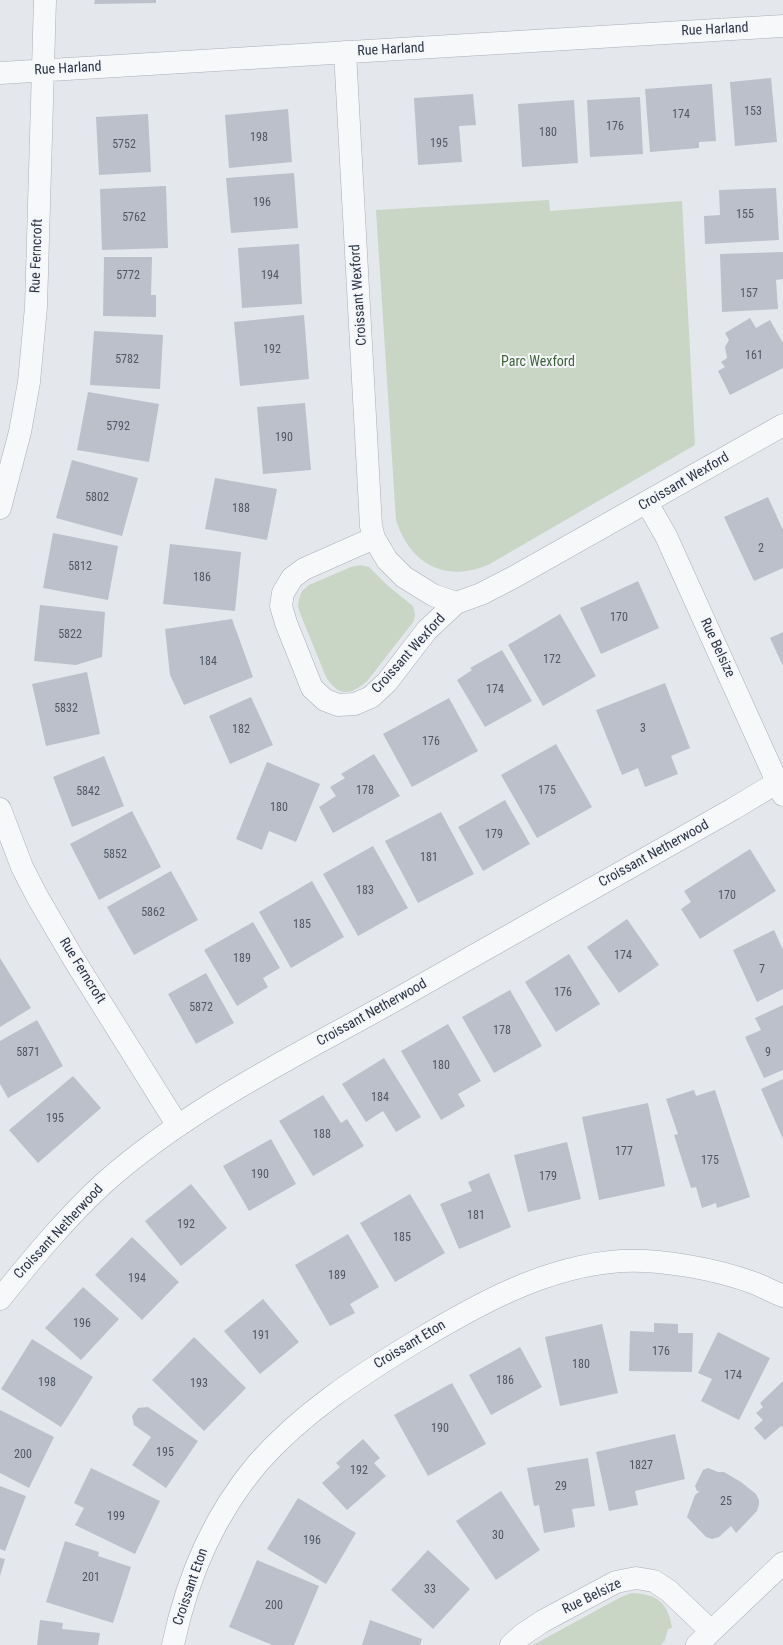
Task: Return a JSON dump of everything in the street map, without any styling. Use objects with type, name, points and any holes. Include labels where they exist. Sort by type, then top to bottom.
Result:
[{"type":"street","name":"Rue Ferncroft","points":[[0,508],[20,432],[30,367],[36,307],[45,0]]},
{"type":"street","name":"Rue Harland","points":[[0,73],[783,26]]},
{"type":"street","name":"Croissant Wexford","points":[[345,52],[371,518],[374,538],[387,560],[404,577],[433,595],[456,603]]},
{"type":"street","name":"Croissant Wexford","points":[[374,538],[304,569],[292,578],[283,593],[281,606],[286,623],[312,688],[324,700],[338,705],[355,704],[371,696],[387,682],[428,630],[456,603],[481,594],[508,580],[783,425]]},
{"type":"street","name":"Rue Belsize","points":[[647,503],[666,536],[781,785]]},
{"type":"street","name":"Croissant Netherwood","points":[[0,1299],[36,1254],[104,1183],[178,1126],[215,1101],[726,813],[781,785]]},
{"type":"street","name":"Rue Ferncroft","points":[[0,809],[22,867],[38,898],[73,958],[178,1126]]},
{"type":"street","name":"Croissant Eton","points":[[173,1645],[179,1616],[195,1567],[207,1540],[234,1497],[258,1463],[292,1429],[321,1404],[390,1357],[457,1317],[524,1284],[574,1268],[621,1261],[664,1263],[716,1272],[754,1283],[783,1296]]},
{"type":"street","name":"Rue Belsize","points":[[511,1645],[522,1635],[543,1621],[609,1585],[636,1578],[654,1581],[669,1591],[704,1638],[783,1563]]},
{"type":"green space","name":"Parc Wexford","points":[[549,200],[550,211],[682,201],[695,445],[488,565],[472,570],[457,572],[444,570],[431,566],[410,548],[402,535],[396,520],[376,210]]},
{"type":"green space","points":[[360,565],[369,567],[387,585],[413,606],[415,614],[414,621],[368,680],[357,689],[346,692],[336,688],[326,677],[298,606],[302,591],[309,585],[351,567]]},
{"type":"green space","points":[[631,1593],[648,1595],[660,1601],[668,1612],[672,1628],[668,1629],[665,1640],[661,1645],[533,1645],[621,1597]]},
{"type":"building","points":[[95,0],[156,0],[156,3],[94,4]]},
{"type":"building","points":[[771,78],[777,142],[735,146],[730,82]]},
{"type":"building","points":[[712,84],[716,141],[699,142],[699,148],[650,152],[645,89]]},
{"type":"building","points":[[473,94],[476,125],[459,126],[462,162],[418,165],[414,98]]},
{"type":"building","points":[[640,97],[643,154],[590,157],[587,100]]},
{"type":"building","points":[[574,100],[578,163],[522,167],[518,104]]},
{"type":"building","points":[[288,109],[292,162],[229,168],[225,115]]},
{"type":"building","points":[[148,114],[151,172],[99,175],[96,117]]},
{"type":"building","points":[[294,173],[298,228],[231,233],[226,178]]},
{"type":"building","points":[[166,186],[168,248],[102,250],[100,189]]},
{"type":"building","points":[[776,188],[779,240],[705,244],[704,216],[720,215],[719,190]]},
{"type":"building","points":[[299,244],[302,304],[242,308],[238,248]]},
{"type":"building","points":[[783,252],[783,279],[776,280],[778,309],[722,312],[720,254]]},
{"type":"building","points":[[104,257],[152,257],[151,295],[156,295],[156,317],[103,316]]},
{"type":"building","points":[[304,315],[309,379],[240,386],[234,322]]},
{"type":"building","points":[[750,318],[756,328],[770,320],[783,343],[783,368],[730,395],[718,371],[725,367],[721,362],[727,358],[725,347],[729,340],[725,333]]},
{"type":"building","points":[[94,331],[163,335],[160,389],[90,385]]},
{"type":"building","points":[[88,392],[159,404],[149,462],[77,450]]},
{"type":"building","points":[[305,403],[311,470],[263,474],[257,407]]},
{"type":"building","points":[[72,460],[138,478],[122,536],[56,518]]},
{"type":"building","points":[[215,478],[277,489],[267,540],[205,529]]},
{"type":"building","points":[[768,497],[783,530],[783,568],[754,581],[724,517]]},
{"type":"building","points":[[53,533],[118,546],[108,600],[43,588]]},
{"type":"building","points":[[170,544],[241,552],[235,611],[163,604]]},
{"type":"building","points":[[638,581],[659,628],[601,654],[580,608]]},
{"type":"building","points":[[40,605],[105,612],[102,657],[76,665],[34,661]]},
{"type":"building","points":[[560,614],[596,676],[543,706],[508,645]]},
{"type":"building","points":[[232,619],[253,677],[184,705],[170,675],[165,629]]},
{"type":"building","points":[[783,632],[783,666],[770,638]]},
{"type":"building","points":[[502,650],[532,701],[485,727],[457,680],[472,670],[470,668]]},
{"type":"building","points":[[87,672],[100,734],[46,746],[32,684]]},
{"type":"building","points":[[665,683],[690,748],[671,756],[678,774],[645,787],[638,768],[622,775],[596,710]]},
{"type":"building","points":[[251,697],[273,745],[230,764],[209,716]]},
{"type":"building","points":[[449,698],[478,751],[412,787],[383,734]]},
{"type":"building","points":[[556,744],[592,807],[537,838],[501,775]]},
{"type":"building","points":[[374,754],[400,796],[333,833],[319,807],[336,796],[330,787],[345,778],[341,774]]},
{"type":"building","points":[[104,756],[124,806],[72,827],[53,777]]},
{"type":"building","points":[[267,762],[320,784],[296,842],[269,831],[262,850],[236,839]]},
{"type":"building","points":[[505,800],[530,844],[483,871],[458,827]]},
{"type":"building","points":[[132,811],[161,867],[99,900],[70,844]]},
{"type":"building","points":[[441,812],[474,874],[418,903],[385,841]]},
{"type":"building","points":[[373,846],[408,908],[358,936],[323,874]]},
{"type":"building","points":[[750,849],[776,891],[700,939],[681,909],[691,902],[684,891]]},
{"type":"building","points":[[171,871],[198,920],[134,955],[107,907]]},
{"type":"building","points":[[312,881],[344,937],[291,968],[259,912]]},
{"type":"building","points":[[627,919],[659,965],[619,993],[587,947]]},
{"type":"building","points":[[253,922],[280,968],[263,978],[268,987],[237,1006],[204,950]]},
{"type":"building","points":[[774,930],[783,950],[783,989],[757,1002],[733,950]]},
{"type":"building","points":[[569,954],[600,1004],[556,1032],[525,982]]},
{"type":"building","points":[[0,958],[31,1008],[0,1027]]},
{"type":"building","points":[[206,973],[234,1023],[196,1044],[168,994]]},
{"type":"building","points":[[510,990],[542,1046],[494,1073],[462,1017]]},
{"type":"building","points":[[783,1005],[783,1070],[764,1078],[745,1037],[761,1030],[755,1018]]},
{"type":"building","points":[[37,1020],[63,1066],[8,1098],[0,1084],[0,1041]]},
{"type":"building","points":[[448,1024],[481,1081],[458,1094],[465,1106],[441,1120],[401,1051]]},
{"type":"building","points":[[384,1058],[421,1117],[396,1132],[383,1111],[366,1122],[342,1084]]},
{"type":"building","points":[[73,1076],[101,1108],[38,1163],[9,1130]]},
{"type":"building","points":[[783,1079],[783,1139],[761,1089]]},
{"type":"building","points":[[694,1090],[696,1096],[715,1090],[750,1197],[717,1208],[716,1203],[702,1208],[696,1187],[691,1188],[674,1135],[678,1134],[666,1099]]},
{"type":"building","points":[[323,1095],[341,1123],[347,1119],[364,1146],[313,1176],[279,1121]]},
{"type":"building","points":[[648,1103],[665,1186],[599,1200],[582,1117]]},
{"type":"building","points":[[271,1139],[296,1184],[249,1211],[223,1166]]},
{"type":"building","points":[[567,1142],[581,1199],[528,1212],[514,1155]]},
{"type":"building","points":[[489,1173],[511,1227],[459,1249],[440,1204],[472,1191],[468,1182]]},
{"type":"building","points":[[191,1184],[227,1228],[181,1266],[145,1221]]},
{"type":"building","points":[[410,1194],[445,1253],[395,1282],[360,1223]]},
{"type":"building","points":[[348,1234],[379,1287],[350,1304],[355,1313],[330,1326],[295,1265]]},
{"type":"building","points":[[132,1237],[179,1282],[142,1320],[95,1275]]},
{"type":"building","points":[[83,1287],[119,1319],[81,1360],[45,1328]]},
{"type":"building","points":[[263,1299],[299,1342],[260,1374],[224,1331]]},
{"type":"building","points":[[654,1323],[678,1324],[678,1333],[693,1333],[692,1372],[629,1371],[630,1331],[654,1332]]},
{"type":"building","points":[[602,1324],[618,1393],[560,1406],[545,1337]]},
{"type":"building","points":[[718,1332],[770,1358],[739,1420],[701,1401],[712,1379],[698,1373]]},
{"type":"building","points":[[194,1337],[246,1388],[204,1431],[152,1380]]},
{"type":"building","points":[[32,1339],[93,1377],[61,1427],[1,1389]]},
{"type":"building","points":[[520,1347],[542,1387],[491,1415],[469,1375]]},
{"type":"building","points":[[783,1381],[783,1428],[781,1426],[765,1440],[754,1428],[763,1420],[756,1413],[763,1407],[760,1403]]},
{"type":"building","points":[[452,1383],[486,1444],[428,1476],[394,1415]]},
{"type":"building","points":[[148,1407],[198,1441],[166,1488],[132,1465],[151,1437],[134,1425],[132,1416],[138,1408]]},
{"type":"building","points":[[0,1410],[54,1437],[29,1488],[0,1473]]},
{"type":"building","points":[[675,1434],[685,1479],[635,1491],[638,1505],[609,1511],[596,1452]]},
{"type":"building","points":[[363,1439],[380,1458],[374,1463],[386,1476],[347,1510],[322,1483],[340,1467],[336,1463]]},
{"type":"building","points":[[588,1458],[595,1506],[572,1509],[575,1527],[544,1533],[539,1505],[534,1506],[527,1468]]},
{"type":"building","points":[[91,1468],[160,1501],[135,1554],[75,1525],[84,1508],[74,1503]]},
{"type":"building","points":[[708,1468],[718,1472],[724,1472],[741,1482],[756,1494],[759,1500],[757,1511],[736,1533],[731,1526],[719,1537],[712,1539],[706,1537],[687,1517],[695,1495],[700,1491],[697,1491],[695,1486],[703,1470]]},
{"type":"building","points":[[0,1486],[26,1496],[5,1551],[0,1549]]},
{"type":"building","points":[[501,1491],[540,1550],[496,1580],[456,1521]]},
{"type":"building","points":[[298,1498],[356,1533],[326,1584],[267,1549]]},
{"type":"building","points":[[65,1541],[99,1552],[98,1556],[131,1567],[113,1623],[46,1602]]},
{"type":"building","points":[[428,1550],[470,1589],[433,1629],[391,1590]]},
{"type":"building","points":[[0,1558],[5,1559],[0,1576]]},
{"type":"building","points":[[257,1560],[319,1586],[294,1645],[272,1645],[229,1627]]},
{"type":"building","points":[[40,1620],[63,1623],[62,1629],[100,1633],[98,1645],[37,1645]]},
{"type":"building","points":[[370,1620],[422,1639],[420,1645],[362,1645]]}]
